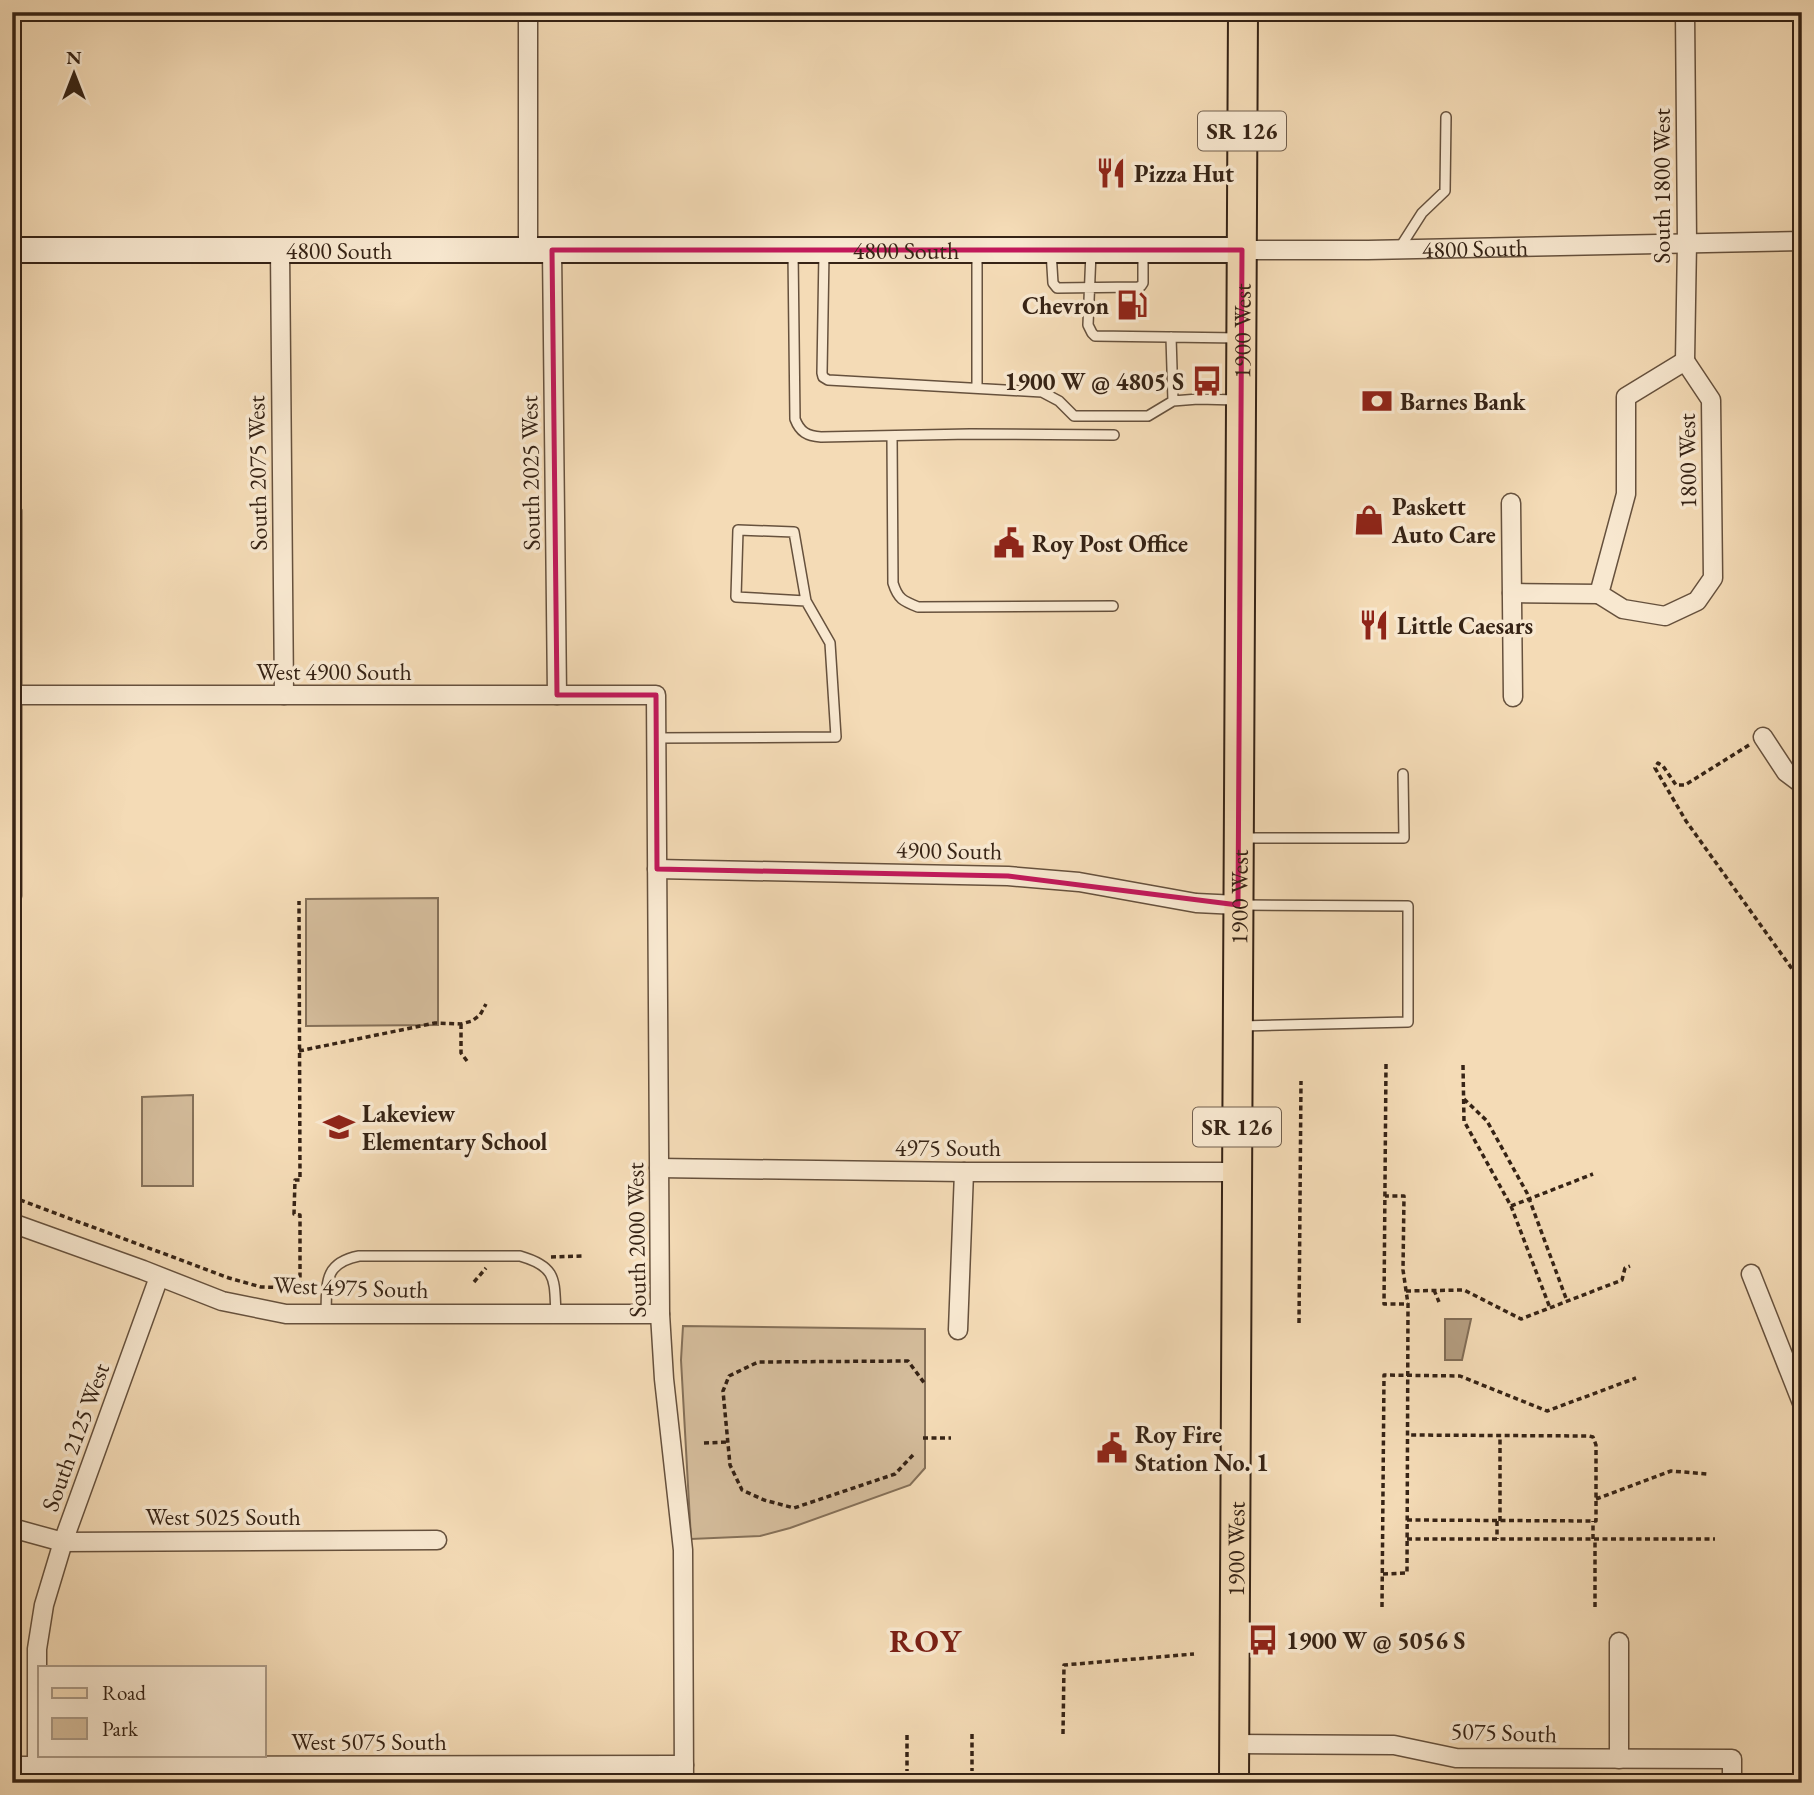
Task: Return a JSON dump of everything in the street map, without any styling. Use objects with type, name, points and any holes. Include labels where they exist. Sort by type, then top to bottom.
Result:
[{"type":"main road","name":"1900 West","points":[[1234,1783],[1243,12]]},
{"type":"main road","name":"4800 South","points":[[12,250],[1241,250]]},
{"type":"street","name":"South 2025 West","points":[[528,12],[557,695]]},
{"type":"street","name":"South 1800 West","points":[[1685,12],[1685,360]]},
{"type":"street","name":"4800 South","points":[[1241,250],[1802,241]]},
{"type":"street","name":"South 2075 West","points":[[280,250],[284,695]]},
{"type":"street","name":"1800 West","points":[[1512,593],[1599,594],[1623,609],[1665,616],[1697,601],[1713,578],[1711,400],[1685,360]]},
{"type":"street","points":[[1599,594],[1626,494],[1626,397],[1685,360]]},
{"type":"street","points":[[1511,503],[1513,697]]},
{"type":"street","points":[[12,511],[12,896]]},
{"type":"street","name":"West 4900 South","points":[[13,695],[656,695]]},
{"type":"street","name":"South 2000 West","points":[[656,695],[660,1314],[664,1379],[683,1550],[684,1774]]},
{"type":"street","points":[[1763,737],[1786,772],[1802,784]]},
{"type":"street","name":"4900 South","points":[[657,869],[1008,876],[1079,882],[1196,904],[1238,905]]},
{"type":"street","name":"4975 South","points":[[659,1168],[1237,1172]]},
{"type":"street","points":[[958,1330],[964,1172]]},
{"type":"street","name":"West 4975 South","points":[[12,1223],[222,1301],[286,1314],[660,1314]]},
{"type":"street","points":[[1751,1274],[1802,1403]]},
{"type":"street","name":"South 2125 West","points":[[37,1774],[37,1649],[44,1605],[62,1542],[159,1276]]},
{"type":"street","points":[[1786,1362],[1802,1371]]},
{"type":"street","name":"West 5025 South","points":[[12,1528],[62,1542],[437,1540]]},
{"type":"street","points":[[1619,1642],[1619,1759]]},
{"type":"street","name":"5075 South","points":[[1234,1744],[1394,1745],[1456,1758],[1732,1759],[1732,1783]]},
{"type":"street","name":"West 5075 South","points":[[12,1766],[37,1774],[684,1774]]},
{"type":"lane","points":[[1399,249],[1422,212],[1445,191],[1446,117]]},
{"type":"lane","points":[[793,250],[795,419],[808,436],[1114,435]]},
{"type":"lane","points":[[824,250],[822,373],[828,380],[1042,392],[1059,401],[1074,416],[1148,416],[1173,401],[1241,400]]},
{"type":"lane","points":[[976,388],[977,250]]},
{"type":"lane","points":[[1051,250],[1054,285],[1057,288],[1141,286],[1143,250]]},
{"type":"lane","points":[[1091,250],[1088,325],[1095,336],[1241,338]]},
{"type":"lane","points":[[1171,337],[1173,401]]},
{"type":"lane","points":[[892,436],[893,583],[896,594],[904,601],[918,607],[1113,606]]},
{"type":"lane","points":[[656,738],[836,737],[830,643],[806,601],[794,532],[738,530],[736,597],[806,601]]},
{"type":"lane","points":[[1239,838],[1404,838],[1403,774]]},
{"type":"lane","points":[[1238,905],[1408,906],[1408,1022],[1238,1026]]},
{"type":"lane","points":[[326,1314],[327,1279],[338,1263],[347,1258],[520,1256],[535,1260],[554,1277],[556,1314]]},
{"type":"path","points":[[1763,737],[1685,785],[1676,785],[1658,763],[1655,768],[1686,821],[1794,973],[1802,974]]},
{"type":"path","points":[[12,1197],[229,1278],[261,1287],[300,1288],[300,1214],[294,1214],[295,1180],[300,1180],[299,901]]},
{"type":"path","points":[[299,1052],[435,1023],[461,1024],[480,1015],[486,1004]]},
{"type":"path","points":[[461,1024],[461,1053],[467,1060]]},
{"type":"path","points":[[1386,1064],[1384,1304],[1408,1304]]},
{"type":"path","points":[[1463,1065],[1464,1121],[1511,1206],[1549,1308]]},
{"type":"path","points":[[1299,1323],[1301,1081]]},
{"type":"path","points":[[1464,1099],[1487,1121],[1529,1199],[1567,1301]]},
{"type":"path","points":[[1511,1206],[1593,1174]]},
{"type":"path","points":[[1383,1574],[1406,1573],[1409,1375],[1408,1304],[1403,1270],[1404,1196],[1385,1196]]},
{"type":"path","points":[[549,1257],[582,1256]]},
{"type":"path","points":[[1406,1291],[1464,1290],[1521,1319],[1622,1280],[1625,1268],[1630,1266]]},
{"type":"path","points":[[1434,1290],[1439,1302]]},
{"type":"path","points":[[913,1455],[895,1474],[794,1508],[764,1500],[742,1490],[730,1465],[723,1391],[729,1376],[758,1362],[908,1361],[925,1384]]},
{"type":"path","points":[[1382,1607],[1384,1375],[1460,1376],[1547,1411],[1636,1378]]},
{"type":"path","points":[[1407,1520],[1596,1521],[1596,1445],[1593,1437],[1408,1435]]},
{"type":"path","points":[[1497,1539],[1500,1436]]},
{"type":"path","points":[[923,1438],[951,1438]]},
{"type":"path","points":[[704,1443],[728,1442]]},
{"type":"path","points":[[1596,1499],[1671,1471],[1707,1474]]},
{"type":"path","points":[[1593,1521],[1595,1607]]},
{"type":"path","points":[[1407,1539],[1715,1539]]},
{"type":"path","points":[[1063,1734],[1064,1665],[1195,1654]]},
{"type":"path","points":[[972,1734],[972,1771]]},
{"type":"path","points":[[907,1735],[907,1771]]},
{"type":"highlighted area","points":[[552,250],[1242,250],[1238,905],[1008,876],[657,869],[656,695],[557,695]]},
{"type":"green space","points":[[438,898],[438,1025],[306,1026],[306,899]]},
{"type":"green space","points":[[193,1095],[193,1186],[142,1186],[142,1097]]},
{"type":"green space","points":[[683,1326],[925,1329],[925,1468],[910,1485],[790,1528],[760,1536],[691,1539],[681,1360]]},
{"type":"shaded area","points":[[1445,1319],[1471,1319],[1462,1360],[1445,1360]]},
{"type":"place","name":"Pizza Hut","points":[[1111,173]]},
{"type":"place","name":"Chevron","points":[[1132,305]]},
{"type":"place","name":"1900 W @ 4805 S","points":[[1207,381]]},
{"type":"place","name":"Barnes Bank","points":[[1377,401]]},
{"type":"place","name":"Paskett Auto Care","points":[[1369,520]]},
{"type":"place","name":"Roy Post Office","points":[[1009,543]]},
{"type":"place","name":"Little Caesars","points":[[1374,625]]},
{"type":"place","name":"Lakeview Elementary School","points":[[339,1127]]},
{"type":"place","name":"Roy Fire Station No. 1","points":[[1112,1448]]},
{"type":"place","name":"1900 W @ 5056 S","points":[[1263,1640]]},
{"type":"district","name":"ROY","points":[[926,1641]]}]
